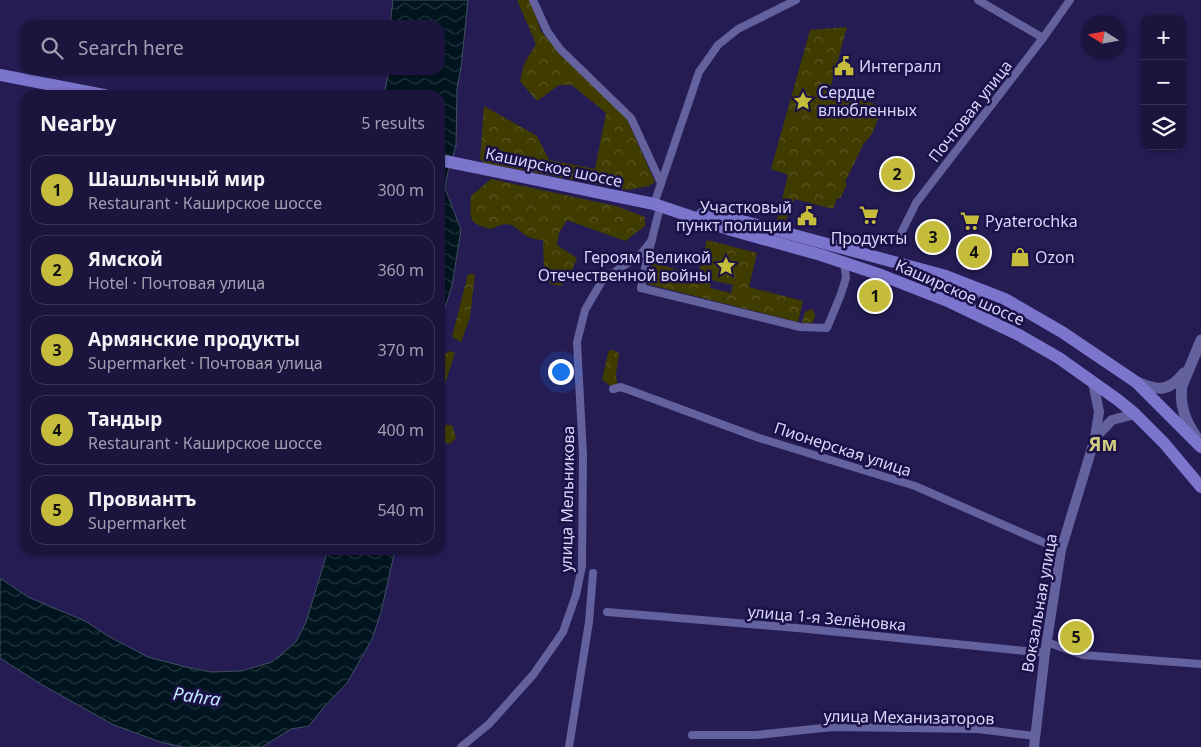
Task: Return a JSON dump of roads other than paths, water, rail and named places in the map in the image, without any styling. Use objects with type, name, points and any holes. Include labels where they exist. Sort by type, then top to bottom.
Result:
[{"type":"main road","points":[[0,75],[78,90]]},
{"type":"main road","name":"Каширское шоссе","points":[[445,161],[657,206],[731,218],[946,276],[1005,299],[1062,332],[1136,382],[1201,445]]},
{"type":"main road","name":"Каширское шоссе","points":[[657,206],[844,262],[950,302],[1019,335],[1059,358],[1135,414],[1201,487]]},
{"type":"main road","points":[[975,314],[970,306],[971,295],[977,292],[988,292]]},
{"type":"main road","points":[[1201,342],[1182,386],[1182,403],[1188,424],[1201,445]]},
{"type":"main road","points":[[1136,382],[1159,389],[1168,387],[1178,380],[1193,359]]},
{"type":"street","points":[[533,0],[547,31],[560,49],[631,118],[661,183]]},
{"type":"street","points":[[796,0],[738,29],[718,45],[699,72],[661,183],[652,240],[641,288],[800,326],[827,328],[846,278],[844,262]]},
{"type":"street","points":[[978,0],[1043,38]]},
{"type":"street","name":"Почтовая улица","points":[[897,241],[916,203],[1070,0]]},
{"type":"street","name":"улица Мельникова","points":[[462,747],[489,724],[533,675],[563,632],[576,595],[582,566],[583,455],[577,342],[585,310],[602,281],[642,252],[652,240]]},
{"type":"street","name":"Вокзальная улица","points":[[1034,742],[1045,653],[1061,550],[1095,438],[1099,412],[1093,382]]},
{"type":"street","name":"Пионерская улица","points":[[613,389],[621,387],[759,438],[915,486],[1061,550]]},
{"type":"street","name":"Вокзальная улица","points":[[1095,438],[1112,420],[1135,414]]},
{"type":"street","points":[[569,747],[589,622],[593,572]]},
{"type":"street","name":"улица 1-я Зелёновка","points":[[607,612],[808,629],[1045,653]]},
{"type":"street","points":[[1047,642],[1084,655],[1201,664]]},
{"type":"street","name":"улица Механизаторов","points":[[692,735],[756,735],[833,726],[978,730],[1034,742]]},
{"type":"water","points":[[393,0],[468,0],[457,89],[456,146],[445,188],[445,90],[385,90],[388,75],[445,75],[445,20],[391,20]]},
{"type":"water","points":[[445,188],[461,230],[452,286],[445,308]]},
{"type":"water","name":"Pahra","points":[[326,555],[394,555],[381,612],[372,639],[347,683],[309,726],[291,729],[262,747],[184,747],[163,743],[114,725],[39,683],[0,658],[0,578],[28,597],[85,621],[108,636],[148,657],[211,672],[241,671],[272,662],[296,642],[306,622]]},
{"type":"place","name":"Интегралл","points":[[844,66]]},
{"type":"place","name":"Сердце влюбленных","points":[[803,101]]},
{"type":"place","name":"Ямской","points":[[897,174]]},
{"type":"place","name":"Продукты","points":[[869,215]]},
{"type":"place","name":"Участковый пункт полиции","points":[[807,216]]},
{"type":"place","name":"Pyaterochka","points":[[970,221]]},
{"type":"place","name":"Армянские продукты","points":[[933,237]]},
{"type":"place","name":"Тандыр","points":[[974,252]]},
{"type":"place","name":"Ozon","points":[[1020,257]]},
{"type":"place","name":"Героям Великой Отечественной войны","points":[[726,266]]},
{"type":"place","name":"Шашлычный мир","points":[[875,296]]},
{"type":"place","name":"Провиантъ","points":[[1076,637]]},
{"type":"district","name":"Ям","points":[[1103,444]]}]
